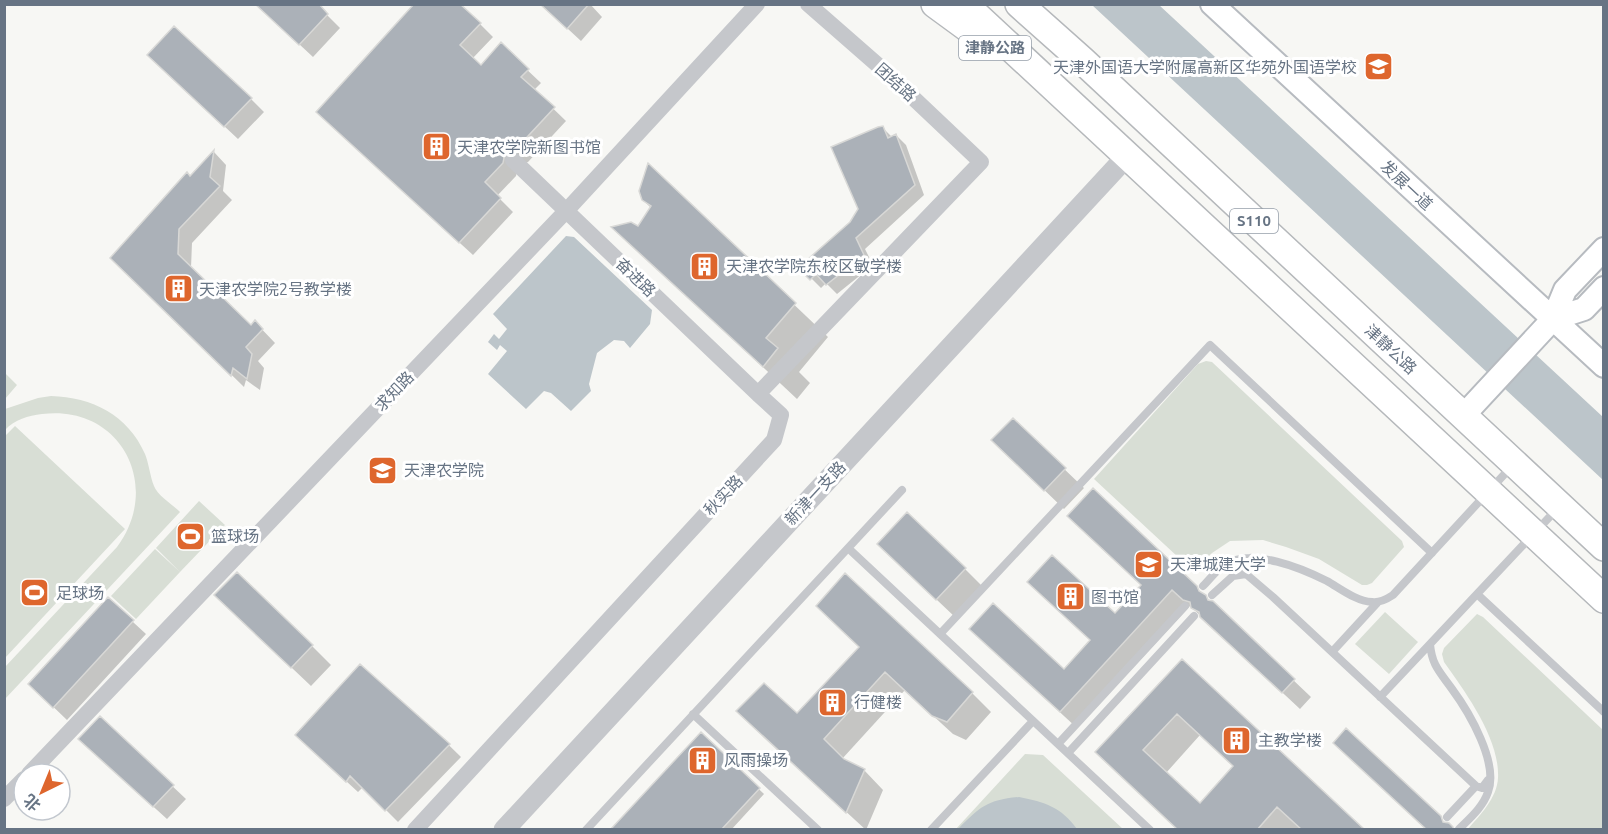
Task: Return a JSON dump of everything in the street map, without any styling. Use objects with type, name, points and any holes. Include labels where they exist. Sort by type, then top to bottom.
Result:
[{"type":"highway","name":"津静公路","points":[[935,4],[1055,91]]},
{"type":"highway","points":[[964,4],[1055,91]]},
{"type":"highway","name":"津静公路","points":[[1019,4],[1604,547]]},
{"type":"highway","points":[[1034,4],[1083,61]]},
{"type":"highway","name":"S110","points":[[1055,91],[1604,600]]},
{"type":"highway","points":[[1461,467],[1472,468],[1486,461],[1489,452],[1487,439]]},
{"type":"main road","name":"发展一道","points":[[1212,4],[1604,366]]},
{"type":"main road","points":[[1463,416],[1553,319],[1565,290],[1604,249]]},
{"type":"main road","points":[[1553,319],[1584,309],[1604,288]]},
{"type":"street","name":"求知路","points":[[39,762],[567,210],[757,4]]},
{"type":"street","name":"团结路","points":[[758,394],[981,162],[888,74],[808,4]]},
{"type":"street","name":"新津一支路","points":[[504,830],[1127,156]]},
{"type":"street","name":"奋进路","points":[[513,160],[758,394]]},
{"type":"street","name":"秋实路","points":[[415,830],[774,440],[781,415],[758,394]]},
{"type":"lane","points":[[940,634],[1210,345],[1432,553]]},
{"type":"lane","points":[[1332,652],[1378,602],[1393,595],[1515,464]]},
{"type":"lane","points":[[589,828],[902,490]]},
{"type":"lane","points":[[1380,697],[1559,507]]},
{"type":"lane","points":[[848,548],[1150,830]]},
{"type":"lane","points":[[1203,586],[1226,564],[1236,559],[1251,558],[1292,567],[1325,580],[1354,597],[1378,602]]},
{"type":"lane","points":[[1251,558],[1244,566],[1243,570],[1246,574],[1476,786],[1482,788],[1490,776]]},
{"type":"lane","points":[[1212,595],[1233,576],[1246,574]]},
{"type":"lane","points":[[1477,594],[1604,712]]},
{"type":"lane","points":[[1058,744],[1185,606]]},
{"type":"lane","points":[[1068,753],[1194,616]]},
{"type":"lane","points":[[1430,644],[1433,663],[1462,703],[1476,728],[1490,776],[1489,792],[1485,800],[1460,829]]},
{"type":"lane","points":[[693,714],[818,830]]},
{"type":"lane","points":[[931,830],[1033,721]]},
{"type":"lane","points":[[1447,817],[1476,786]]},
{"type":"shaded area","points":[[1092,5],[1159,5],[1603,417],[1603,480]]},
{"type":"shaded area","points":[[566,236],[574,237],[652,310],[650,324],[630,348],[624,341],[614,340],[597,353],[589,384],[591,391],[571,411],[551,393],[544,391],[526,409],[488,374],[507,351],[500,345],[497,350],[488,342],[494,334],[499,339],[507,329],[493,314]]},
{"type":"shaded area","points":[[1206,361],[1212,362],[1402,541],[1404,547],[1372,583],[1362,585],[1319,559],[1263,540],[1230,541],[1212,553],[1193,571],[1094,479],[1198,364]]},
{"type":"shaded area","points":[[5,373],[17,385],[4,399]]},
{"type":"shaded area","points":[[51,396],[81,400],[119,419],[138,440],[156,489],[180,512],[5,699],[5,667],[117,547],[130,523],[136,499],[134,475],[126,454],[112,435],[93,422],[70,414],[42,414],[22,419],[5,430],[5,409]]},
{"type":"shaded area","name":"足球场","points":[[15,426],[125,529],[5,658],[4,437]]},
{"type":"shaded area","name":"篮球场","points":[[199,501],[225,525],[180,572],[156,548]]},
{"type":"shaded area","name":"篮球场","points":[[155,549],[180,572],[136,619],[111,596]]},
{"type":"shaded area","points":[[1385,612],[1418,642],[1389,674],[1355,644]]},
{"type":"shaded area","points":[[1477,614],[1483,617],[1603,730],[1603,829],[1468,829],[1495,792],[1498,778],[1497,763],[1488,732],[1444,662],[1442,654],[1444,648]]},
{"type":"shaded area","points":[[1025,754],[1043,755],[1123,829],[955,830]]},
{"type":"shaded area","points":[[1019,797],[1052,807],[1065,815],[1077,829],[958,829],[985,806],[999,800]]},
{"type":"building","points":[[255,4],[319,4],[328,14],[299,45]]},
{"type":"building","name":"天津农学院新图书馆","points":[[414,4],[460,4],[481,23],[460,45],[481,65],[501,42],[529,69],[521,77],[555,107],[515,150],[505,153],[503,163],[485,182],[501,198],[459,243],[316,112]]},
{"type":"building","points":[[540,4],[589,4],[567,29]]},
{"type":"building","points":[[174,26],[252,98],[224,127],[147,55]]},
{"type":"building","points":[[883,126],[888,138],[896,134],[915,185],[856,238],[864,255],[826,285],[816,274],[810,280],[798,268],[850,222],[858,209],[831,147]]},
{"type":"building","name":"天津农学院2号教学楼","points":[[214,150],[210,177],[220,186],[179,229],[178,254],[251,325],[255,320],[263,329],[246,347],[252,354],[247,379],[233,368],[231,376],[110,258],[187,172],[190,176]]},
{"type":"building","name":"天津农学院东校区敏学楼","points":[[648,163],[796,303],[766,338],[778,348],[763,367],[611,227],[631,222],[638,226],[651,206],[642,200],[639,191]]},
{"type":"building","points":[[1013,418],[1066,468],[1044,491],[991,440]]},
{"type":"building","name":"图书馆","points":[[1093,488],[1197,586],[1208,600],[1213,601],[1295,679],[1282,693],[1200,617],[1199,612],[1191,608],[1190,602],[1183,600],[1172,590],[1060,712],[969,629],[993,603],[1064,669],[1090,640],[1027,582],[1052,555],[1115,613],[1141,585],[1067,516]]},
{"type":"building","points":[[907,512],[966,568],[936,600],[877,544]]},
{"type":"building","points":[[237,572],[313,645],[291,668],[214,595]]},
{"type":"building","name":"行健楼","points":[[845,573],[973,692],[947,722],[932,716],[885,672],[824,739],[844,759],[865,769],[846,813],[736,711],[764,683],[797,713],[859,647],[816,606]]},
{"type":"building","points":[[108,597],[134,620],[53,708],[28,684]]},
{"type":"building","points":[[1182,659],[1365,830],[1302,830],[1277,807],[1257,830],[1178,830],[1095,752]],"holes":[[[1177,714],[1233,766],[1200,803],[1143,750]]]},
{"type":"building","points":[[360,664],[450,744],[385,811],[350,776],[346,782],[295,735]]},
{"type":"building","points":[[100,716],[174,785],[153,807],[78,739]]},
{"type":"building","points":[[1346,728],[1441,816],[1443,822],[1449,823],[1453,830],[1427,830],[1333,743]]},
{"type":"building","name":"风雨操场","points":[[701,732],[760,788],[721,830],[610,830]]},
{"type":"place","name":"天津外国语大学附属高新区华苑外国语学校","points":[[1378,67]]},
{"type":"place","name":"天津农学院新图书馆","points":[[436,147]]},
{"type":"place","name":"天津农学院东校区敏学楼","points":[[705,266]]},
{"type":"place","name":"天津农学院2号教学楼","points":[[178,289]]},
{"type":"place","name":"天津农学院","points":[[383,470]]},
{"type":"place","name":"篮球场","points":[[190,536]]},
{"type":"place","name":"天津城建大学","points":[[1149,564]]},
{"type":"place","name":"足球场","points":[[35,593]]},
{"type":"place","name":"图书馆","points":[[1070,597]]},
{"type":"place","name":"行健楼","points":[[833,702]]},
{"type":"place","name":"主教学楼","points":[[1237,740]]},
{"type":"place","name":"风雨操场","points":[[703,760]]}]
